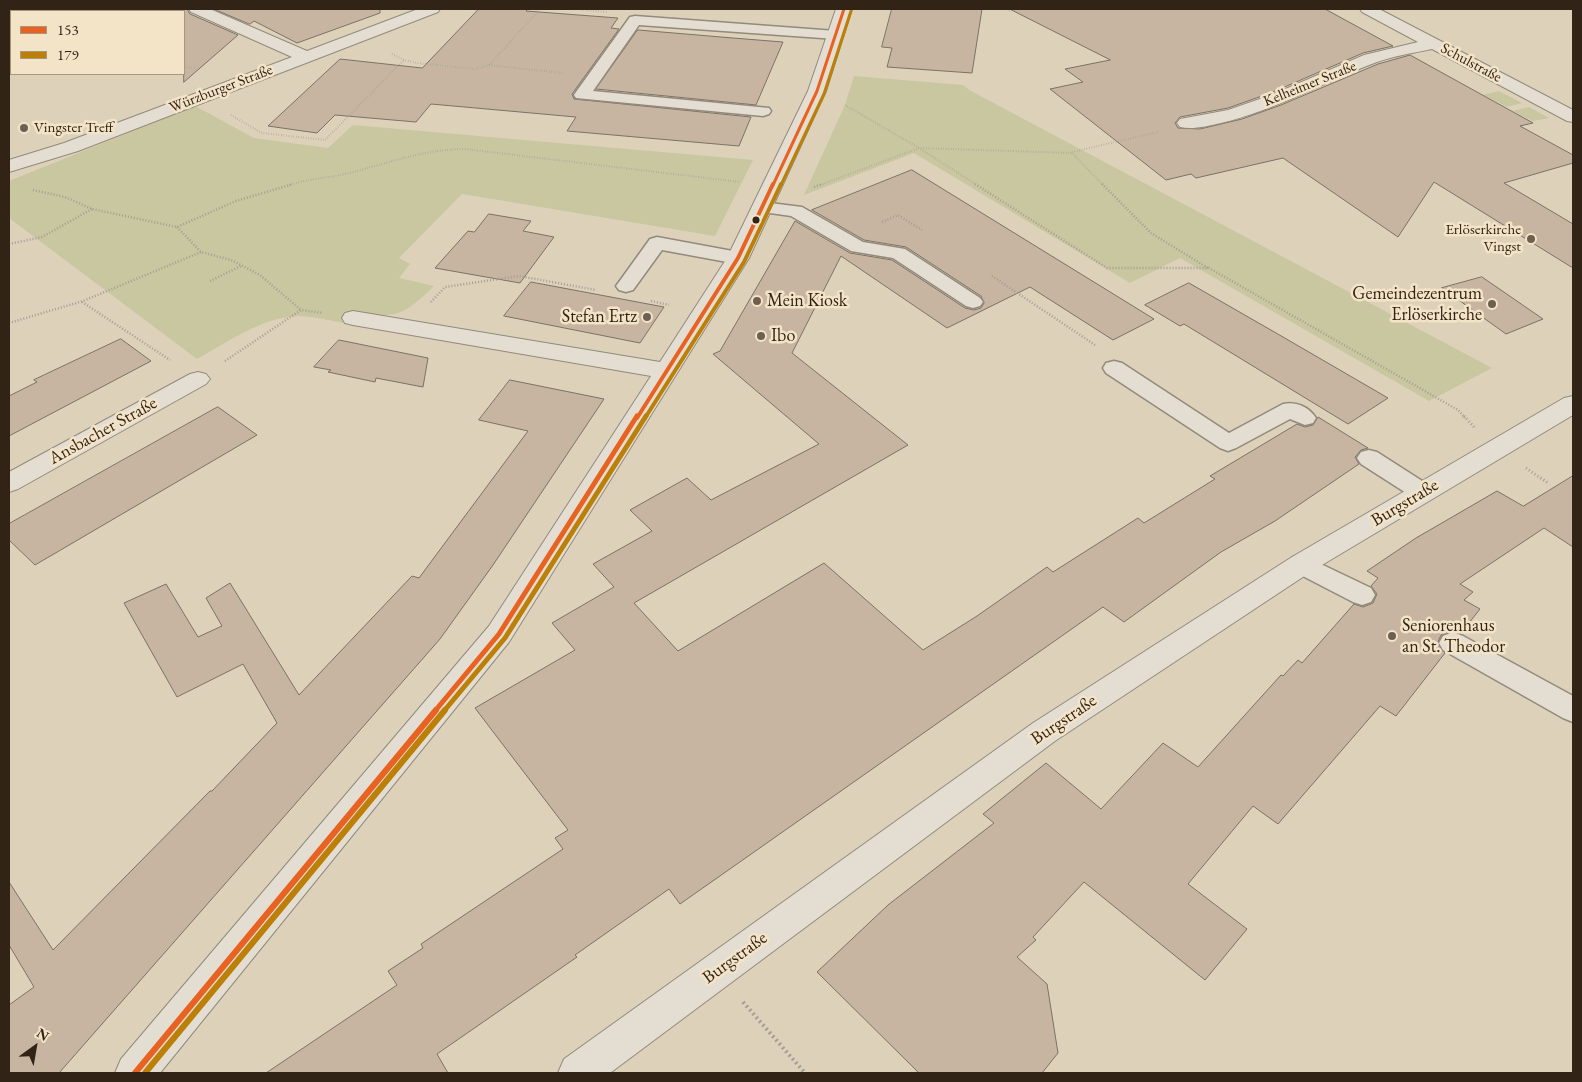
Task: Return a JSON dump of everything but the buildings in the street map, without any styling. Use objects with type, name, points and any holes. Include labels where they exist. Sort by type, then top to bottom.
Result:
[{"type":"street","points":[[197,9],[307,57]]},
{"type":"street","name":"Würzburger Straße","points":[[9,166],[71,147],[432,9]]},
{"type":"street","points":[[135,1073],[499,634],[738,258],[816,91],[844,9]]},
{"type":"street","name":"Schulstraße","points":[[1368,9],[1573,117]]},
{"type":"street","name":"Kelheimer Straße","points":[[1186,123],[1211,120],[1236,113],[1370,59],[1434,44]]},
{"type":"street","points":[[353,318],[667,371]]},
{"type":"street","name":"Ansbacher Straße","points":[[9,483],[198,379]]},
{"type":"street","name":"Burgstraße","points":[[578,1073],[1044,732],[1302,564],[1573,404]]},
{"type":"lane","points":[[763,111],[582,95],[634,20],[836,35]]},
{"type":"lane","points":[[767,196],[858,247],[898,253],[973,302]]},
{"type":"lane","points":[[626,286],[657,244],[738,258]]},
{"type":"lane","points":[[1114,368],[1228,443],[1291,408],[1305,418]]},
{"type":"lane","points":[[1368,458],[1422,492]]},
{"type":"lane","points":[[1302,564],[1362,595]]},
{"type":"lane","points":[[1453,643],[1573,710]]},
{"type":"path","points":[[489,66],[540,9]]},
{"type":"path","points":[[576,9],[609,12]]},
{"type":"path","points":[[1010,11],[1014,9]]},
{"type":"path","points":[[357,37],[404,60],[475,69],[489,66],[594,76]]},
{"type":"path","points":[[201,97],[262,133],[325,140],[404,60]]},
{"type":"path","points":[[816,91],[836,100],[919,148],[1107,268],[1209,268]]},
{"type":"path","points":[[177,227],[236,201],[287,186],[344,174],[424,152],[442,149],[465,149],[767,196],[919,148],[1072,152],[1161,131],[1186,123]]},
{"type":"path","points":[[1072,152],[1151,233],[1458,410],[1496,448]]},
{"type":"path","points":[[26,188],[65,198],[92,209],[177,227],[201,252],[231,260],[260,276],[301,310],[353,318]]},
{"type":"path","points":[[9,244],[42,237],[92,209]]},
{"type":"path","points":[[9,323],[40,316],[82,302],[201,252]]},
{"type":"path","points":[[210,281],[241,266]]},
{"type":"path","points":[[444,287],[519,276],[601,291]]},
{"type":"path","points":[[645,300],[702,312]]},
{"type":"path","points":[[82,302],[198,379],[301,310]]},
{"type":"path","points":[[716,972],[805,1073]]},
{"type":"green space","points":[[854,76],[963,85],[971,91],[1492,368],[1429,401],[1180,258],[1130,283],[914,153],[804,195],[845,105]]},
{"type":"green space","points":[[1499,91],[1522,103],[1507,107],[1483,95]]},
{"type":"green space","points":[[195,106],[254,138],[328,148],[353,125],[753,160],[715,236],[462,194],[399,258],[410,264],[399,278],[434,286],[407,309],[391,315],[355,313],[343,323],[301,316],[273,320],[246,331],[197,359],[9,218],[9,181]]},
{"type":"green space","points":[[1529,107],[1549,118],[1532,121],[1513,111]]},
{"type":"transit line","name":"153","points":[[135,1073],[499,634],[738,258],[817,91],[844,9]]},
{"type":"transit line","name":"179","points":[[145,1073],[505,638],[744,262],[824,94],[851,11]]},
{"type":"place","name":"Vingster Treff","points":[[24,128]]},
{"type":"place","name":"Erlöserkirche Vingst","points":[[1531,239]]},
{"type":"place","name":"Mein Kiosk","points":[[757,301]]},
{"type":"place","name":"Gemeindezentrum Erlöserkirche","points":[[1492,304]]},
{"type":"place","name":"Stefan Ertz","points":[[647,317]]},
{"type":"place","name":"Ibo","points":[[761,336]]},
{"type":"place","name":"Seniorenhaus an St. Theodor","points":[[1392,636]]}]
